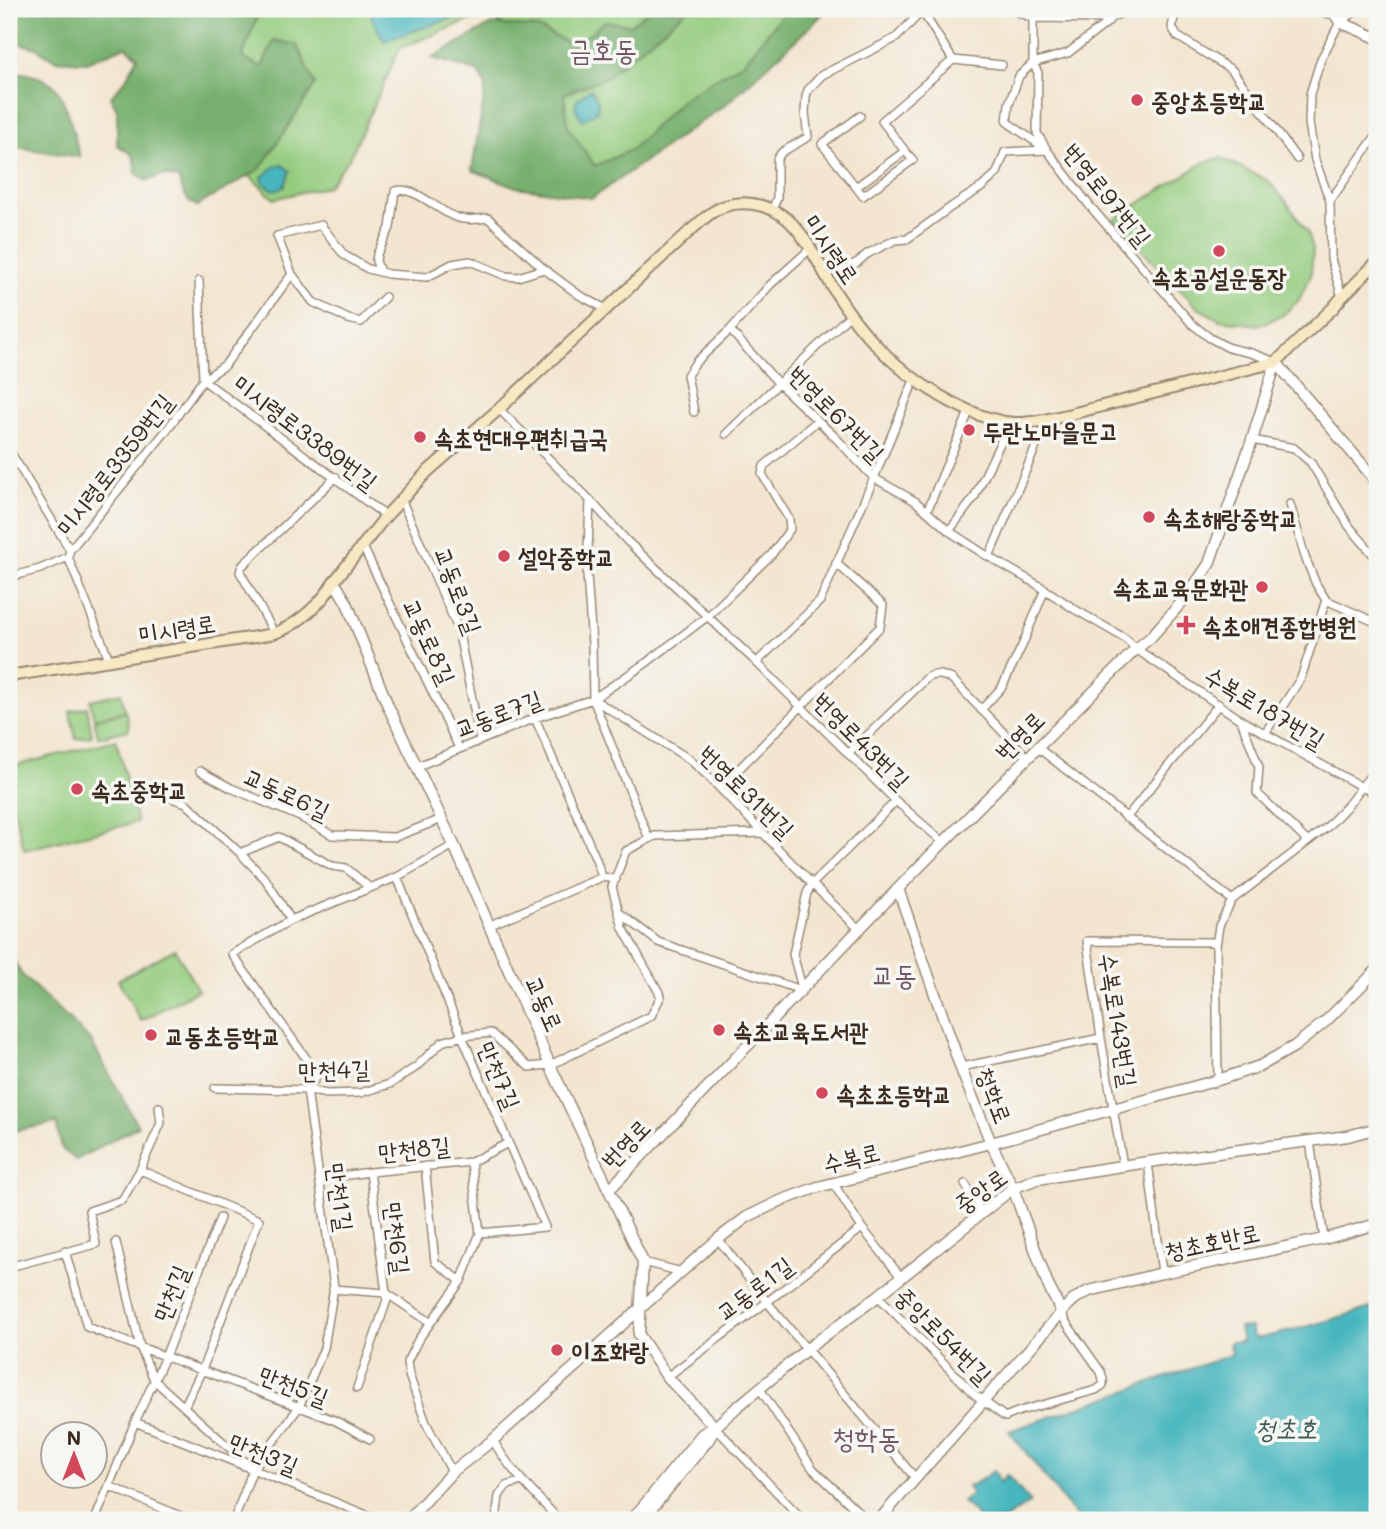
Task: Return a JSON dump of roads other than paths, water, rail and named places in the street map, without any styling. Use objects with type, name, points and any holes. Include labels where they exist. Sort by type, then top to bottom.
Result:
[{"type":"main road","name":"미시령로","points":[[9,676],[271,627],[298,614],[333,583],[386,516],[427,472],[499,409],[691,230],[716,210],[730,205],[760,205],[788,220],[799,232],[851,314],[877,347],[944,398],[970,412],[996,420],[1016,423],[1067,415],[1276,362]]},
{"type":"main road","name":"번영로","points":[[1276,362],[1334,308],[1342,296],[1377,262]]},
{"type":"main road","name":"미시령로","points":[[9,669],[277,632],[287,628],[321,601],[333,583]]},
{"type":"street","points":[[1010,9],[1033,18],[1109,19],[1129,9]]},
{"type":"street","points":[[1033,63],[1068,53],[1108,22],[1113,9]]},
{"type":"street","points":[[1176,9],[1172,27],[1177,36],[1232,70],[1297,159]]},
{"type":"street","points":[[1311,9],[1334,13],[1340,22],[1377,38]]},
{"type":"street","points":[[1342,296],[1331,259],[1329,201],[1315,160],[1309,123],[1310,94],[1321,59],[1340,22],[1359,9]]},
{"type":"street","points":[[772,210],[777,198],[777,159],[782,152],[808,137],[806,96],[822,75],[896,38],[923,10],[953,60]]},
{"type":"street","points":[[823,272],[840,271],[895,240],[907,239],[982,187],[997,173],[1005,152],[1047,150],[1037,133],[1038,74],[1033,63],[1033,18]]},
{"type":"street","points":[[860,116],[822,144],[856,187],[905,151],[883,121],[953,60],[1002,65]]},
{"type":"street","name":"번영로97번길","points":[[1033,63],[1019,76],[1009,104],[1007,122],[1047,150],[1089,205],[1192,324],[1229,348],[1276,362]]},
{"type":"street","points":[[1329,201],[1377,134]]},
{"type":"street","points":[[380,272],[376,261],[377,254],[390,228],[395,191],[400,190],[412,193],[456,217],[488,218],[544,269],[579,295],[606,309]]},
{"type":"street","points":[[385,297],[360,322],[313,302],[292,274],[277,236],[321,225],[344,255],[368,269],[380,272],[427,277],[452,264],[470,261],[506,276],[518,277],[544,269]]},
{"type":"street","points":[[694,412],[687,375],[696,362],[730,330],[770,285],[810,249]]},
{"type":"street","name":"미시령로3359번길","points":[[108,657],[69,553],[203,380],[225,365],[292,274]]},
{"type":"street","points":[[199,281],[203,380]]},
{"type":"street","points":[[726,433],[851,314]]},
{"type":"street","name":"번영로67번길","points":[[730,330],[778,383],[874,478],[915,501],[948,531],[1126,639],[1136,649]]},
{"type":"street","points":[[1276,362],[1377,482]]},
{"type":"street","name":"번영로","points":[[609,1190],[943,842],[1150,638],[1188,595],[1209,564],[1276,362]]},
{"type":"street","points":[[757,662],[820,601],[915,378]]},
{"type":"street","name":"미시령로3389번길","points":[[203,380],[386,516]]},
{"type":"street","name":"번영로43번길","points":[[499,409],[627,541],[757,662],[896,801],[943,842]]},
{"type":"street","points":[[927,511],[970,412]]},
{"type":"street","name":"교동로7길","points":[[418,766],[480,739],[593,699],[708,616],[772,554],[790,529],[789,519],[762,474],[764,466],[817,421]]},
{"type":"street","points":[[989,557],[1043,430]]},
{"type":"street","points":[[948,531],[974,498],[1004,433]]},
{"type":"street","points":[[9,435],[10,453],[69,553],[40,569],[9,577]]},
{"type":"street","points":[[1252,440],[1294,448],[1311,463],[1349,526],[1377,558]]},
{"type":"street","points":[[271,627],[240,572],[242,566],[336,477]]},
{"type":"street","name":"교동로3길","points":[[401,499],[458,629],[480,739]]},
{"type":"street","points":[[590,500],[587,575],[593,699],[649,839]]},
{"type":"street","points":[[1290,504],[1305,557],[1326,600],[1377,623]]},
{"type":"street","name":"교동로8길","points":[[365,551],[459,748]]},
{"type":"street","points":[[720,788],[880,627],[883,605],[836,563]]},
{"type":"street","name":"교동로","points":[[333,583],[347,603],[388,706],[454,845],[550,1066],[643,1262],[639,1335],[667,1377],[715,1427]]},
{"type":"street","points":[[981,710],[1002,687],[1045,589]]},
{"type":"street","points":[[1265,733],[1301,678],[1326,600]]},
{"type":"street","name":"수복로187번길","points":[[1136,649],[1241,720],[1377,793]]},
{"type":"street","points":[[848,754],[934,674],[952,679],[1027,757]]},
{"type":"street","name":"번영로31번길","points":[[593,699],[689,759],[859,929]]},
{"type":"street","points":[[1126,818],[1219,704]]},
{"type":"street","points":[[535,718],[602,877],[614,883]]},
{"type":"street","points":[[1241,720],[1259,767],[1257,793],[1307,841]]},
{"type":"street","points":[[1038,747],[1231,900]]},
{"type":"street","points":[[1218,1080],[1216,942],[1219,926],[1231,900],[1327,827],[1377,767]]},
{"type":"street","name":"교동로6길","points":[[200,771],[231,788],[300,817],[332,835],[395,836],[442,819]]},
{"type":"street","points":[[148,790],[186,803],[266,880],[291,920]]},
{"type":"street","points":[[802,989],[793,954],[807,892],[896,801]]},
{"type":"street","points":[[550,1066],[650,1016],[661,996],[623,928],[619,912],[614,883],[626,850],[655,836],[763,833]]},
{"type":"street","points":[[240,853],[279,837],[332,866],[346,868],[370,888]]},
{"type":"street","name":"만천1길","points":[[234,1520],[253,1469],[299,1407],[324,1348],[333,1289],[307,1090],[318,1075],[232,954],[291,920],[397,877],[454,845]]},
{"type":"street","name":"만천7길","points":[[397,877],[545,1227],[480,1233]]},
{"type":"street","points":[[488,926],[602,877]]},
{"type":"street","name":"청학로","points":[[898,889],[990,1143],[1013,1188],[1048,1285],[1062,1313]]},
{"type":"street","points":[[619,912],[658,942],[802,989]]},
{"type":"street","name":"수복로143번길","points":[[1122,1166],[1087,941],[1216,942]]},
{"type":"street","name":"수복로","points":[[408,1520],[452,1472],[493,1440],[718,1239],[747,1217],[780,1200],[833,1183],[990,1143],[1260,1066],[1295,1046],[1326,1021],[1377,970]]},
{"type":"street","name":"만천4길","points":[[215,1088],[307,1090],[327,1094],[360,1093],[390,1084],[416,1067],[442,1042],[462,1036],[491,1033],[529,1067],[550,1066]]},
{"type":"street","points":[[961,1067],[1101,1038]]},
{"type":"street","points":[[9,1267],[96,1244],[89,1211],[122,1200],[140,1170],[161,1123],[159,1107]]},
{"type":"street","name":"중앙로","points":[[632,1520],[702,1434],[715,1427],[807,1349],[1013,1188],[1037,1179],[1349,1136],[1377,1128]]},
{"type":"street","points":[[1310,1141],[1324,1239]]},
{"type":"street","name":"만천8길","points":[[319,1179],[471,1162],[508,1143]]},
{"type":"street","points":[[452,1472],[426,1423],[407,1362],[418,1339],[461,1281],[480,1233],[471,1162]]},
{"type":"street","points":[[1148,1162],[1162,1273]]},
{"type":"street","points":[[425,1166],[435,1262],[461,1281]]},
{"type":"street","points":[[140,1170],[259,1220],[202,1370],[184,1407]]},
{"type":"street","name":"만천6길","points":[[357,1388],[387,1300],[370,1172]]},
{"type":"street","points":[[833,1183],[862,1227],[901,1277]]},
{"type":"street","points":[[965,1184],[978,1205],[979,1215]]},
{"type":"street","name":"만천길","points":[[95,1520],[165,1357],[220,1218]]},
{"type":"street","name":"청초호반로","points":[[879,1520],[1076,1298],[1089,1291],[1162,1273],[1324,1239],[1377,1224]]},
{"type":"street","name":"교동로1길","points":[[667,1377],[768,1302],[862,1227]]},
{"type":"street","points":[[718,1239],[916,1479]]},
{"type":"street","points":[[117,1242],[140,1347],[154,1380],[253,1469]]},
{"type":"street","points":[[65,1251],[87,1327],[140,1347]]},
{"type":"street","points":[[643,1262],[682,1272]]},
{"type":"street","points":[[333,1289],[386,1293],[430,1322]]},
{"type":"street","name":"중앙로54번길","points":[[878,1296],[983,1401]]},
{"type":"street","points":[[983,1401],[1005,1417],[1102,1385],[1101,1372],[1062,1313]]},
{"type":"street","name":"만천5길","points":[[140,1347],[334,1420],[370,1439]]},
{"type":"street","points":[[760,1389],[813,1468],[867,1520]]},
{"type":"street","name":"만천3길","points":[[135,1422],[379,1520]]},
{"type":"street","points":[[715,1427],[803,1520]]},
{"type":"street","name":"중앙로","points":[[642,1520],[709,1439],[715,1427]]},
{"type":"street","points":[[493,1440],[522,1481],[559,1520]]},
{"type":"street","points":[[496,1520],[499,1496],[506,1486],[522,1481]]},
{"type":"street","points":[[109,1486],[190,1520]]},
{"type":"water","points":[[374,9],[453,9],[455,17],[384,41],[371,17]]},
{"type":"water","points":[[591,89],[598,101],[597,111],[583,120],[576,110],[576,102]]},
{"type":"water","points":[[281,164],[290,171],[284,187],[274,190],[264,184],[262,177]]},
{"type":"water","name":"청초호","points":[[1377,1306],[1377,1520],[1079,1520],[1009,1431],[1231,1355],[1231,1342],[1242,1342],[1239,1328],[1251,1327],[1253,1337],[1257,1339]]},
{"type":"water","points":[[994,1470],[1000,1483],[1007,1475],[1030,1502],[1004,1520],[981,1520],[963,1502],[972,1493],[967,1486],[978,1482]]},
{"type":"place","name":"중앙초등학교","points":[[1137,100]]},
{"type":"place","name":"속초공설운동장","points":[[1219,251]]},
{"type":"place","name":"두란노마을문고","points":[[969,430]]},
{"type":"place","name":"속초현대우편취급국","points":[[420,437]]},
{"type":"place","name":"속초해랑중학교","points":[[1149,517]]},
{"type":"place","name":"설악중학교","points":[[504,556]]},
{"type":"place","name":"속초교육문화관","points":[[1262,587]]},
{"type":"place","name":"속초애견종합병원","points":[[1186,625]]},
{"type":"place","name":"속초중학교","points":[[77,789]]},
{"type":"place","name":"속초교육도서관","points":[[719,1030]]},
{"type":"place","name":"교동초등학교","points":[[151,1035]]},
{"type":"place","name":"속초초등학교","points":[[822,1093]]},
{"type":"place","name":"이조화랑","points":[[557,1350]]},
{"type":"district","name":"금호동","points":[[603,49]]},
{"type":"district","name":"교동","points":[[894,974]]},
{"type":"district","name":"청학동","points":[[866,1437]]}]
